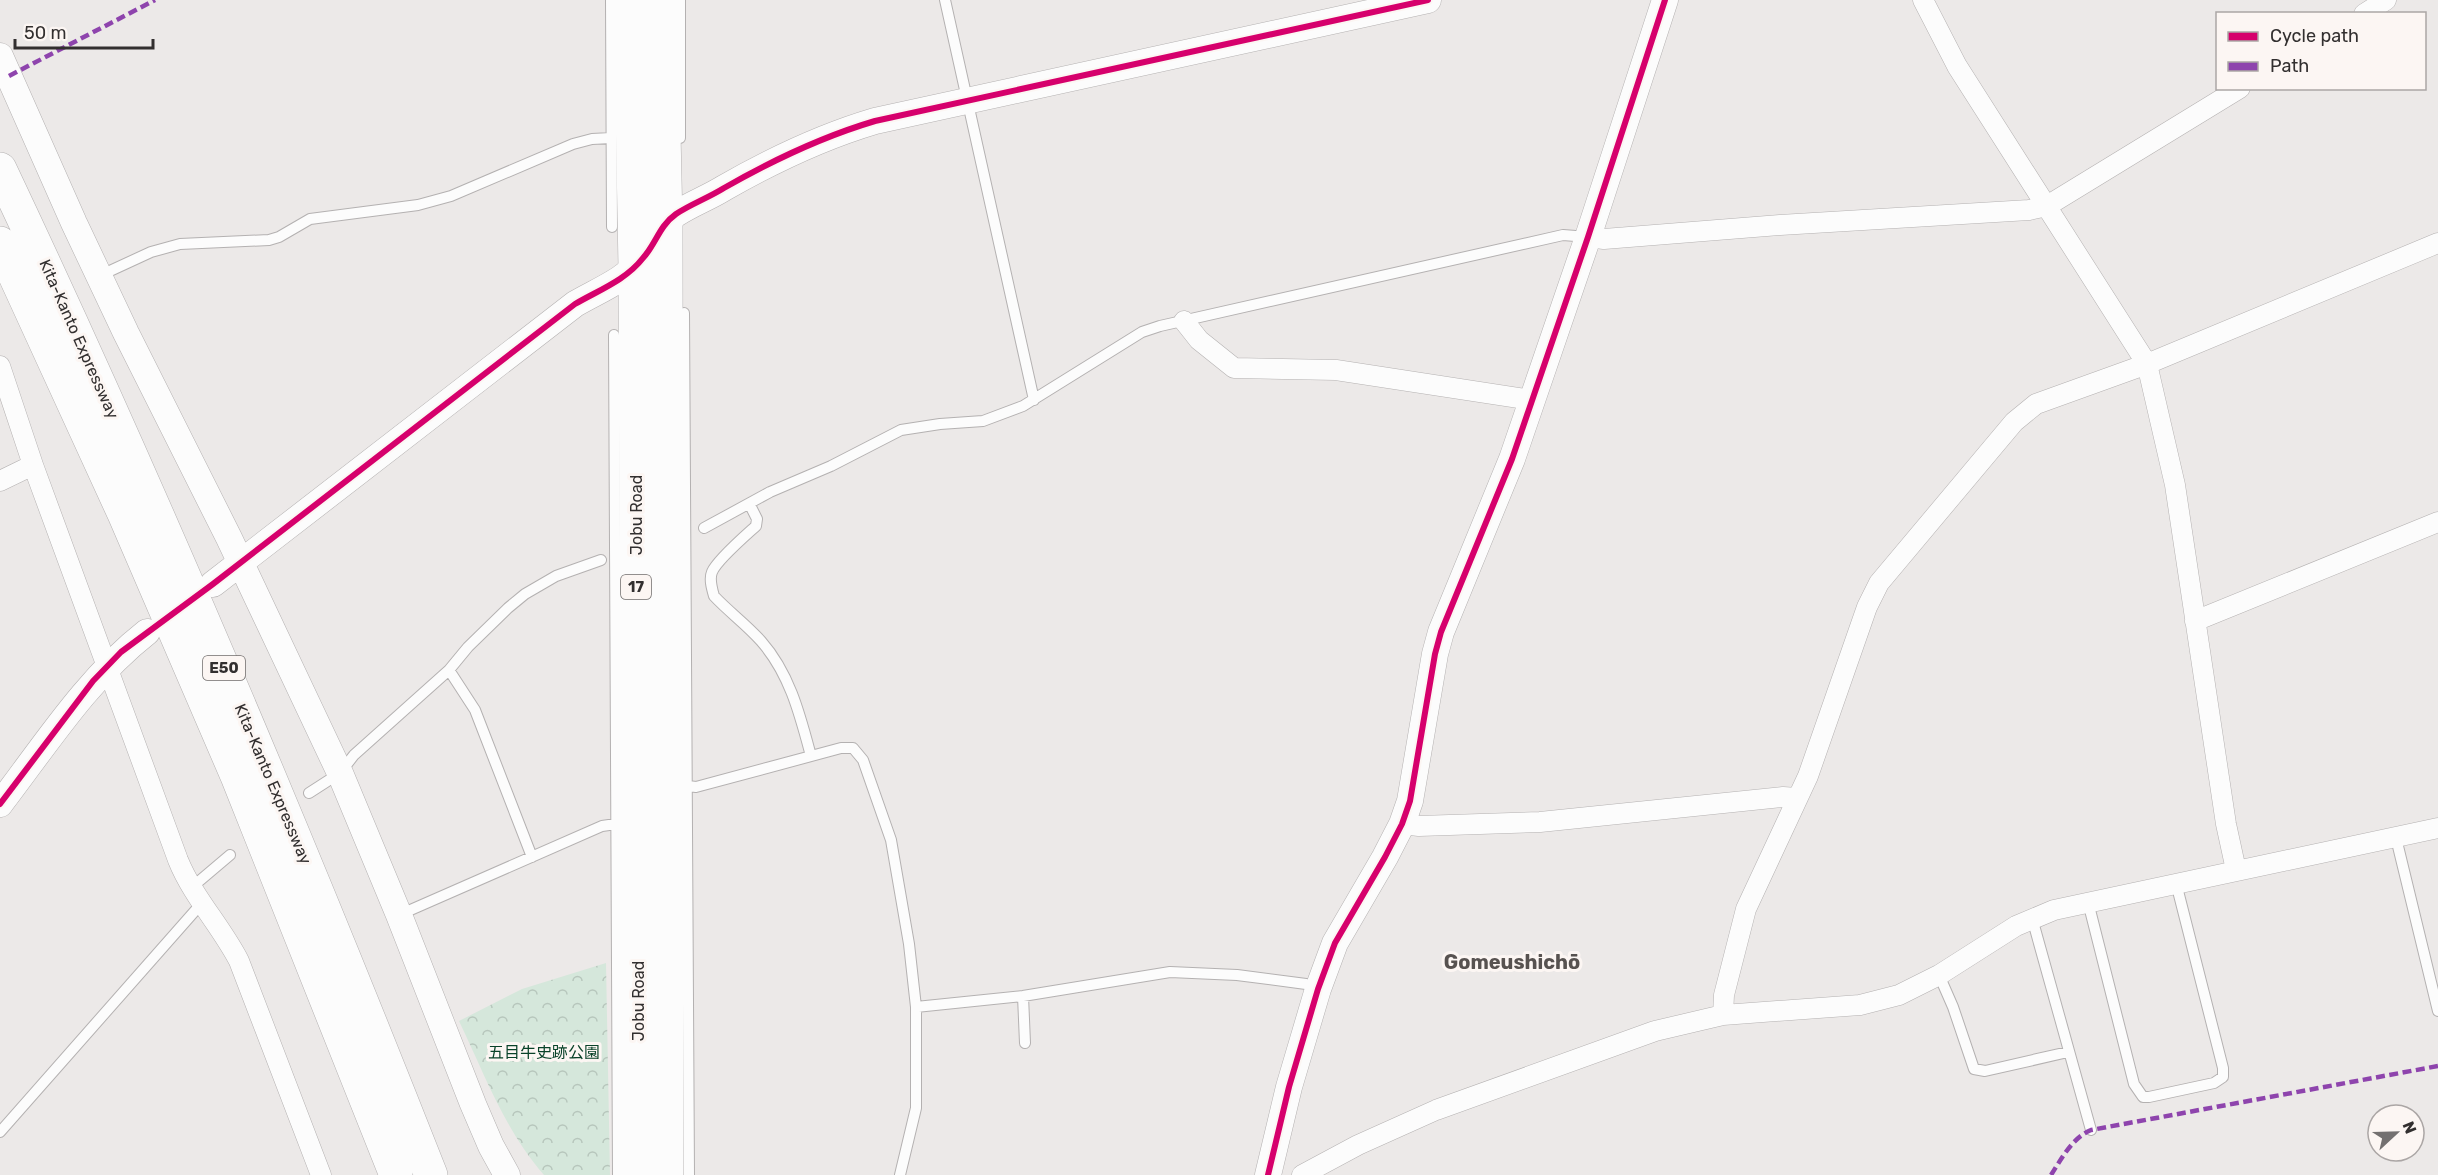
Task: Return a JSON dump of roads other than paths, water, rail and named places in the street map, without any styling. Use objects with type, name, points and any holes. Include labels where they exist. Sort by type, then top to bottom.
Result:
[{"type":"highway","name":"Jobu Road","points":[[630,0],[635,267],[625,594],[628,1074],[638,1175]]},
{"type":"highway","name":"Jobu Road","points":[[661,0],[666,223],[676,479],[677,999],[667,1175]]},
{"type":"highway","name":"Kita-Kanto Expressway","points":[[0,169],[153,503],[261,752],[431,1175]]},
{"type":"highway","name":"Kita-Kanto Expressway","points":[[0,243],[125,516],[237,776],[396,1175]]},
{"type":"street","points":[[213,584],[575,304],[621,279],[644,258],[666,223],[675,214],[759,167],[840,131],[969,100],[1428,0]]},
{"type":"street","points":[[1268,1175],[1289,1087],[1318,989],[1335,943],[1402,824],[1415,779],[1435,654],[1441,632],[1512,459],[1588,237],[1665,0]]},
{"type":"street","points":[[1923,0],[1957,66],[2147,364],[2175,485],[2226,824],[2236,870]]},
{"type":"street","points":[[2367,12],[2386,0]]},
{"type":"street","points":[[0,56],[99,276],[240,562],[340,772],[486,1136],[507,1175]]},
{"type":"street","points":[[1588,237],[1604,239],[1780,225],[2028,210],[2047,206],[2237,90]]},
{"type":"street","points":[[1723,1015],[1724,995],[1746,909],[1808,776],[1867,607],[1880,583],[2014,422],[2036,404],[2147,364],[2438,243]]},
{"type":"street","points":[[1184,321],[1199,340],[1234,368],[1336,370],[1532,400]]},
{"type":"street","points":[[0,366],[33,465],[178,860],[196,896],[226,937],[239,961],[321,1175]]},
{"type":"street","points":[[0,481],[33,465]]},
{"type":"street","points":[[2195,621],[2438,522]]},
{"type":"street","points":[[0,804],[93,681],[120,652],[147,632]]},
{"type":"street","points":[[1402,824],[1419,826],[1540,822],[1784,796],[1797,798]]},
{"type":"street","points":[[1302,1175],[1393,1129],[1485,1091],[1655,1031],[1723,1015],[1869,1003],[1899,995],[1939,975],[1989,941],[2032,918],[2054,910],[2438,828]]},
{"type":"lane","points":[[610,0],[612,227]]},
{"type":"lane","points":[[680,0],[680,148]]},
{"type":"lane","points":[[945,0],[1034,400]]},
{"type":"lane","points":[[99,276],[151,252],[180,243],[269,240],[279,237],[310,219],[437,200],[573,144],[592,138],[612,138]]},
{"type":"lane","points":[[704,528],[750,505],[770,492],[831,466],[901,430],[983,421],[1034,400],[1142,332],[1563,235],[1588,237]]},
{"type":"lane","points":[[684,313],[676,479],[688,786],[677,999],[689,1175]]},
{"type":"lane","points":[[614,335],[625,594],[616,824],[628,1074],[618,1175]]},
{"type":"lane","points":[[750,505],[757,519],[756,525],[720,560],[712,573],[711,586],[714,596],[761,641],[786,679],[798,707],[811,756]]},
{"type":"lane","points":[[309,793],[340,772],[354,755],[449,670],[491,623],[525,594],[570,570],[601,560]]},
{"type":"lane","points":[[449,670],[475,710],[532,857]]},
{"type":"lane","points":[[688,786],[696,787],[848,748],[853,748],[863,760],[883,812],[898,867],[916,1007],[916,1108],[900,1175]]},
{"type":"lane","points":[[399,915],[602,826],[616,824]]},
{"type":"lane","points":[[2396,838],[2438,1011]]},
{"type":"lane","points":[[0,1131],[230,855]]},
{"type":"lane","points":[[2088,902],[2134,1084],[2138,1092],[2142,1097],[2149,1097],[2214,1083],[2223,1077],[2223,1068],[2176,883]]},
{"type":"lane","points":[[2032,918],[2091,1130]]},
{"type":"lane","points":[[916,1007],[1023,996],[1170,972],[1237,975],[1306,984],[1318,989]]},
{"type":"lane","points":[[1939,975],[1953,1007],[1974,1069],[1985,1071],[2068,1052]]},
{"type":"lane","points":[[1023,996],[1025,1043]]},
{"type":"district","name":"Gomeushichō","points":[[1512,962]]},
{"type":"park label","name":"五目牛史跡公園","points":[[544,1052]]}]
